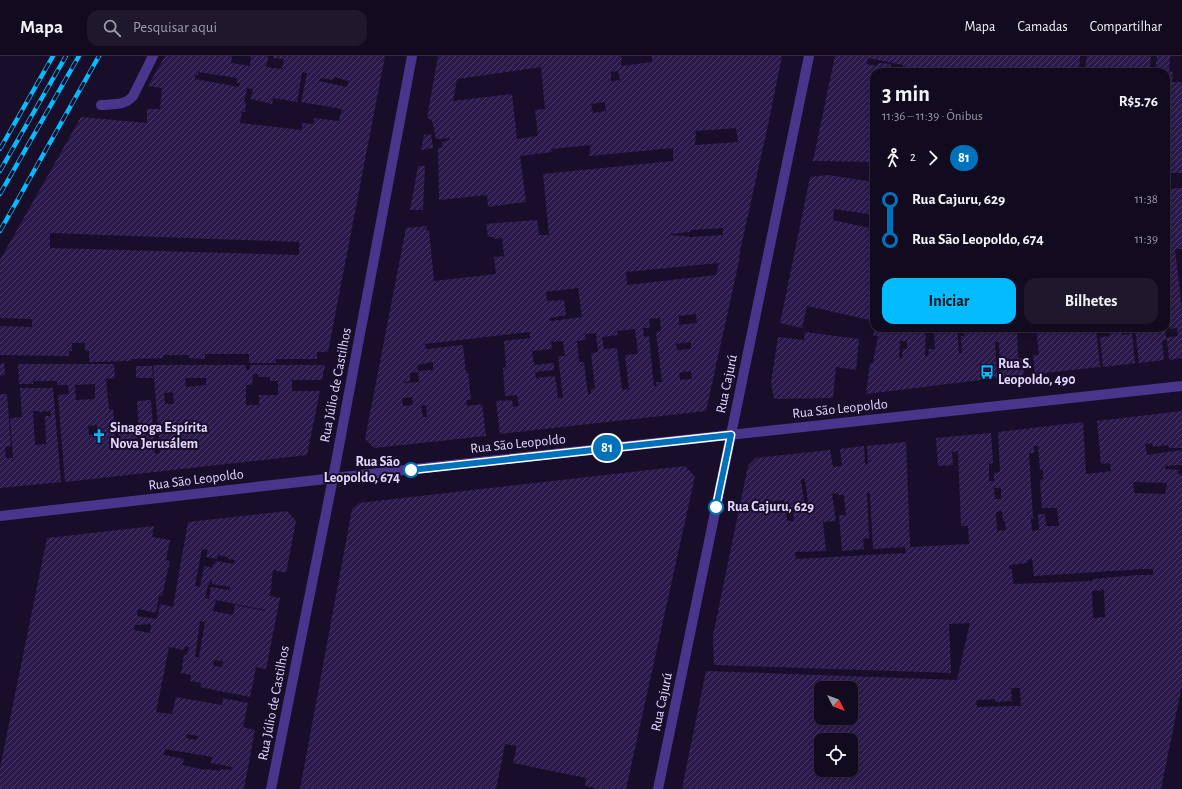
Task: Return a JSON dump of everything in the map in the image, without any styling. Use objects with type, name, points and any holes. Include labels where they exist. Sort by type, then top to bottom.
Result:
[{"type":"street","points":[[101,105],[123,104],[129,101],[153,56]]},
{"type":"street","name":"Rua Júlio de Castilhos","points":[[271,789],[333,478],[412,56]]},
{"type":"street","name":"Rua Cajurú","points":[[658,789],[809,56]]},
{"type":"street","name":"Rua São Leopoldo","points":[[0,516],[333,478],[1182,386]]},
{"type":"building","points":[[165,56],[232,56],[231,63],[250,66],[251,56],[267,56],[266,67],[282,69],[284,59],[273,58],[273,56],[385,56],[328,352],[317,352],[317,359],[276,359],[276,363],[249,363],[249,354],[205,354],[205,359],[189,358],[189,355],[163,355],[163,358],[131,359],[131,361],[89,362],[89,351],[85,351],[85,343],[72,343],[72,351],[69,351],[69,356],[0,355],[0,326],[32,327],[32,319],[0,318],[0,260],[81,117],[147,123],[147,109],[160,109],[162,88],[148,86]],"holes":[[[198,72],[237,78],[237,83],[240,83],[239,87],[195,79],[195,75],[198,75]],[[302,72],[307,73],[301,102],[342,109],[339,121],[314,118],[314,124],[302,123],[302,130],[240,123],[242,112],[245,112],[246,102],[244,102],[247,88],[253,89],[251,99],[272,104],[273,98],[297,102]],[[334,77],[349,81],[347,87],[319,81],[320,78],[333,80]],[[50,233],[299,242],[299,255],[50,248]]]},
{"type":"building","points":[[438,56],[622,56],[621,66],[652,62],[652,56],[782,56],[706,411],[500,434],[496,401],[512,400],[513,407],[519,406],[517,395],[505,396],[503,368],[506,367],[504,341],[530,338],[530,332],[425,344],[426,349],[463,345],[471,400],[466,400],[467,406],[482,404],[486,436],[374,448],[365,439],[406,228],[427,226],[426,231],[429,230],[434,281],[496,274],[494,257],[504,256],[502,238],[494,239],[493,237],[488,237],[486,224],[537,220],[539,235],[549,235],[543,174],[673,161],[673,148],[589,156],[591,145],[551,149],[552,152],[520,156],[526,202],[488,207],[487,195],[439,200],[438,148],[443,147],[442,142],[450,140],[449,138],[436,139],[432,120],[427,118]],"holes":[[[541,67],[545,109],[535,110],[538,136],[517,139],[512,94],[453,101],[457,79]],[[618,71],[620,80],[611,81],[611,72]],[[605,102],[606,111],[593,113],[591,104]],[[736,128],[738,142],[695,145],[696,131]],[[723,228],[723,235],[691,237],[671,234],[690,232],[690,230]],[[719,263],[716,275],[627,285],[626,272]],[[578,288],[582,317],[550,321],[550,318],[566,315],[564,300],[547,301],[546,292]],[[696,314],[697,323],[679,325],[679,316]],[[660,318],[661,331],[656,332],[662,382],[656,382],[657,386],[654,387],[649,336],[644,337],[643,328],[650,328],[649,319]],[[635,329],[638,354],[625,355],[629,389],[622,390],[617,348],[604,349],[602,337],[618,335],[617,331]],[[596,333],[598,352],[591,353],[595,388],[591,389],[591,394],[588,395],[584,362],[579,362],[577,341],[586,340],[585,334]],[[563,341],[565,356],[558,356],[563,398],[558,398],[555,376],[536,378],[535,372],[554,370],[554,363],[534,365],[532,351],[552,349],[551,342]],[[691,342],[691,349],[677,350],[676,344]],[[433,362],[433,370],[418,371],[417,365]],[[691,371],[692,379],[680,380],[679,373]],[[418,372],[419,382],[404,382],[410,381],[410,373]],[[412,397],[413,405],[403,406],[402,398]],[[426,405],[427,417],[423,417],[421,406]]]},
{"type":"building","points":[[835,56],[1080,56],[1079,68],[902,68],[903,65],[868,58],[866,64],[877,66],[878,63],[891,64],[890,68],[870,68],[870,162],[813,161]]},
{"type":"building","points":[[1087,56],[1151,56],[1150,68],[1085,68]]},
{"type":"building","points":[[1157,56],[1170,56],[1169,68],[1156,68]]},
{"type":"building","points":[[1170,71],[1173,72],[1172,82],[1182,82],[1182,173],[1170,173]]},
{"type":"building","points":[[431,134],[433,148],[421,150],[424,135]]},
{"type":"building","points":[[418,166],[425,166],[423,210],[410,210]]},
{"type":"building","points":[[828,175],[870,181],[870,214],[834,209],[833,220],[870,228],[870,320],[807,306],[802,328],[780,323],[810,177]]},
{"type":"building","points":[[1182,188],[1182,249],[1175,249],[1182,310],[1182,358],[1169,360],[1167,339],[1162,340],[1164,360],[1139,363],[1135,332],[1165,332],[1166,338],[1178,336],[1177,328],[1170,329],[1170,189]]},
{"type":"building","points":[[805,332],[859,339],[856,370],[836,367],[833,398],[774,399],[771,382],[778,337],[804,340]]},
{"type":"building","points":[[874,332],[926,332],[925,356],[928,356],[929,349],[935,349],[934,333],[930,332],[957,332],[959,353],[962,353],[961,336],[964,336],[964,332],[1017,332],[1018,358],[1022,358],[1024,375],[1000,378],[999,342],[995,342],[997,378],[866,394],[870,363],[873,363],[878,336],[873,336]],"holes":[[[900,341],[907,341],[907,349],[903,349],[902,358],[899,358]]]},
{"type":"building","points":[[1036,332],[1096,332],[1100,367],[1035,374],[1033,355],[1039,355]]},
{"type":"building","points":[[1110,332],[1122,332],[1122,335],[1132,333],[1135,363],[1103,367],[1100,337],[1110,336]]},
{"type":"building","points":[[4,363],[5,375],[0,376],[0,364]]},
{"type":"building","points":[[18,364],[114,364],[115,378],[106,379],[109,410],[113,409],[116,448],[120,448],[118,427],[135,425],[137,438],[132,439],[132,447],[140,446],[137,401],[151,400],[155,454],[160,453],[153,365],[246,365],[246,370],[250,370],[250,365],[325,365],[322,380],[292,380],[292,391],[320,391],[307,455],[65,482],[58,395],[69,394],[68,385],[57,385],[57,381],[33,381],[33,384],[19,384]],"holes":[[[253,374],[258,374],[258,377],[270,377],[270,381],[278,381],[278,395],[259,395],[259,405],[246,405],[246,385],[252,385]],[[185,378],[206,378],[206,385],[186,387]],[[95,384],[95,399],[76,400],[75,385]],[[173,392],[174,404],[165,404],[164,393]],[[97,425],[98,435],[89,435],[88,426]]]},
{"type":"building","points":[[136,366],[152,366],[153,378],[136,378]]},
{"type":"building","points":[[20,388],[53,388],[61,482],[0,488],[0,394],[7,394],[11,446],[5,447],[6,458],[13,458],[10,418],[22,417]],"holes":[[[33,411],[50,411],[51,416],[45,416],[46,444],[35,445]]]},
{"type":"building","points":[[1182,411],[1182,448],[1169,448],[1168,445],[1153,447],[1152,443],[1145,444],[1147,455],[1182,450],[1182,465],[1165,466],[1165,469],[1179,470],[1178,474],[1182,475],[1182,685],[1161,789],[682,788],[706,671],[957,680],[970,623],[949,624],[951,673],[714,665],[713,635],[748,466],[756,458],[830,450],[833,467],[842,466],[840,449],[864,446],[865,464],[868,464],[867,446],[906,442],[910,547],[969,544],[968,526],[961,526],[958,451],[952,452],[953,465],[938,466],[936,438],[991,433],[993,463],[989,464],[989,481],[994,481],[994,473],[1000,472],[998,432],[1083,422],[1086,474],[1111,471],[1110,463],[1101,464],[1097,421]],"holes":[[[1034,446],[1038,446],[1040,470],[1043,470],[1043,479],[1040,480],[1042,508],[1057,508],[1059,526],[1046,526],[1045,514],[1038,514],[1039,530],[1032,531],[1031,518],[1033,518],[1029,453],[1034,453]],[[801,479],[805,479],[808,502],[804,503]],[[1133,482],[1167,483],[1165,494],[1134,493]],[[994,488],[1001,488],[1001,499],[995,499]],[[867,492],[870,493],[873,549],[905,547],[906,553],[796,559],[795,552],[826,551],[823,522],[836,521],[832,494],[838,493],[838,495],[844,495],[846,515],[839,515],[842,551],[864,549],[863,539],[869,538]],[[784,500],[785,508],[768,510],[767,502]],[[793,510],[794,521],[787,521],[786,511]],[[1002,511],[1006,530],[997,531],[996,512]],[[1032,559],[1034,576],[1144,569],[1153,569],[1153,575],[1092,579],[1092,581],[1013,584],[1012,569],[1009,569],[1009,565],[1028,563],[1027,560]],[[1104,590],[1105,617],[1093,618],[1092,591]],[[1011,688],[1020,688],[1021,706],[977,707],[976,700],[995,699],[995,702],[1012,701]]]},
{"type":"building","points":[[685,466],[695,476],[626,789],[595,789],[585,786],[586,778],[513,763],[517,746],[505,744],[496,789],[300,789],[352,509],[359,503]]},
{"type":"building","points":[[287,511],[296,521],[286,573],[273,570],[270,596],[280,598],[266,669],[256,667],[250,697],[200,687],[201,683],[190,681],[191,675],[181,673],[184,655],[187,655],[189,647],[185,646],[184,650],[169,647],[156,712],[172,714],[176,697],[222,705],[223,698],[248,703],[243,727],[255,730],[244,789],[0,789],[0,768],[47,538],[154,526],[152,537],[170,540],[166,560],[170,561],[162,596],[159,595],[156,613],[138,609],[137,616],[157,619],[160,604],[173,607],[188,522]],"holes":[[[202,549],[208,550],[206,557],[217,559],[218,555],[235,560],[234,564],[216,561],[212,568],[204,566],[200,587],[195,586]],[[212,580],[212,584],[230,587],[229,590],[211,587],[209,599],[205,598],[208,585]],[[216,600],[265,610],[235,605],[233,615],[213,611]],[[200,621],[205,622],[199,657],[195,657]],[[151,624],[150,633],[134,630],[135,625]],[[214,660],[223,661],[222,667],[213,666]],[[187,734],[198,736],[197,740],[186,738]],[[165,749],[212,757],[211,763],[232,767],[231,770],[206,770],[182,765],[184,759],[164,755]]]},
{"type":"railway","points":[[0,149],[53,56]]},
{"type":"railway","points":[[0,171],[66,56]]},
{"type":"railway","points":[[0,194],[79,56]]},
{"type":"railway","points":[[0,231],[99,56]]},
{"type":"bus line","name":"81","points":[[411,470],[731,435],[716,507]]},
{"type":"place","name":"Rua S. Leopoldo, 490","points":[[987,372]]},
{"type":"place","name":"Sinagoga Espírita Nova Jerusálem","points":[[99,436]]},
{"type":"place","name":"Rua São Leopoldo, 674","points":[[411,470]]},
{"type":"place","name":"Rua Cajuru, 629","points":[[716,507]]}]
